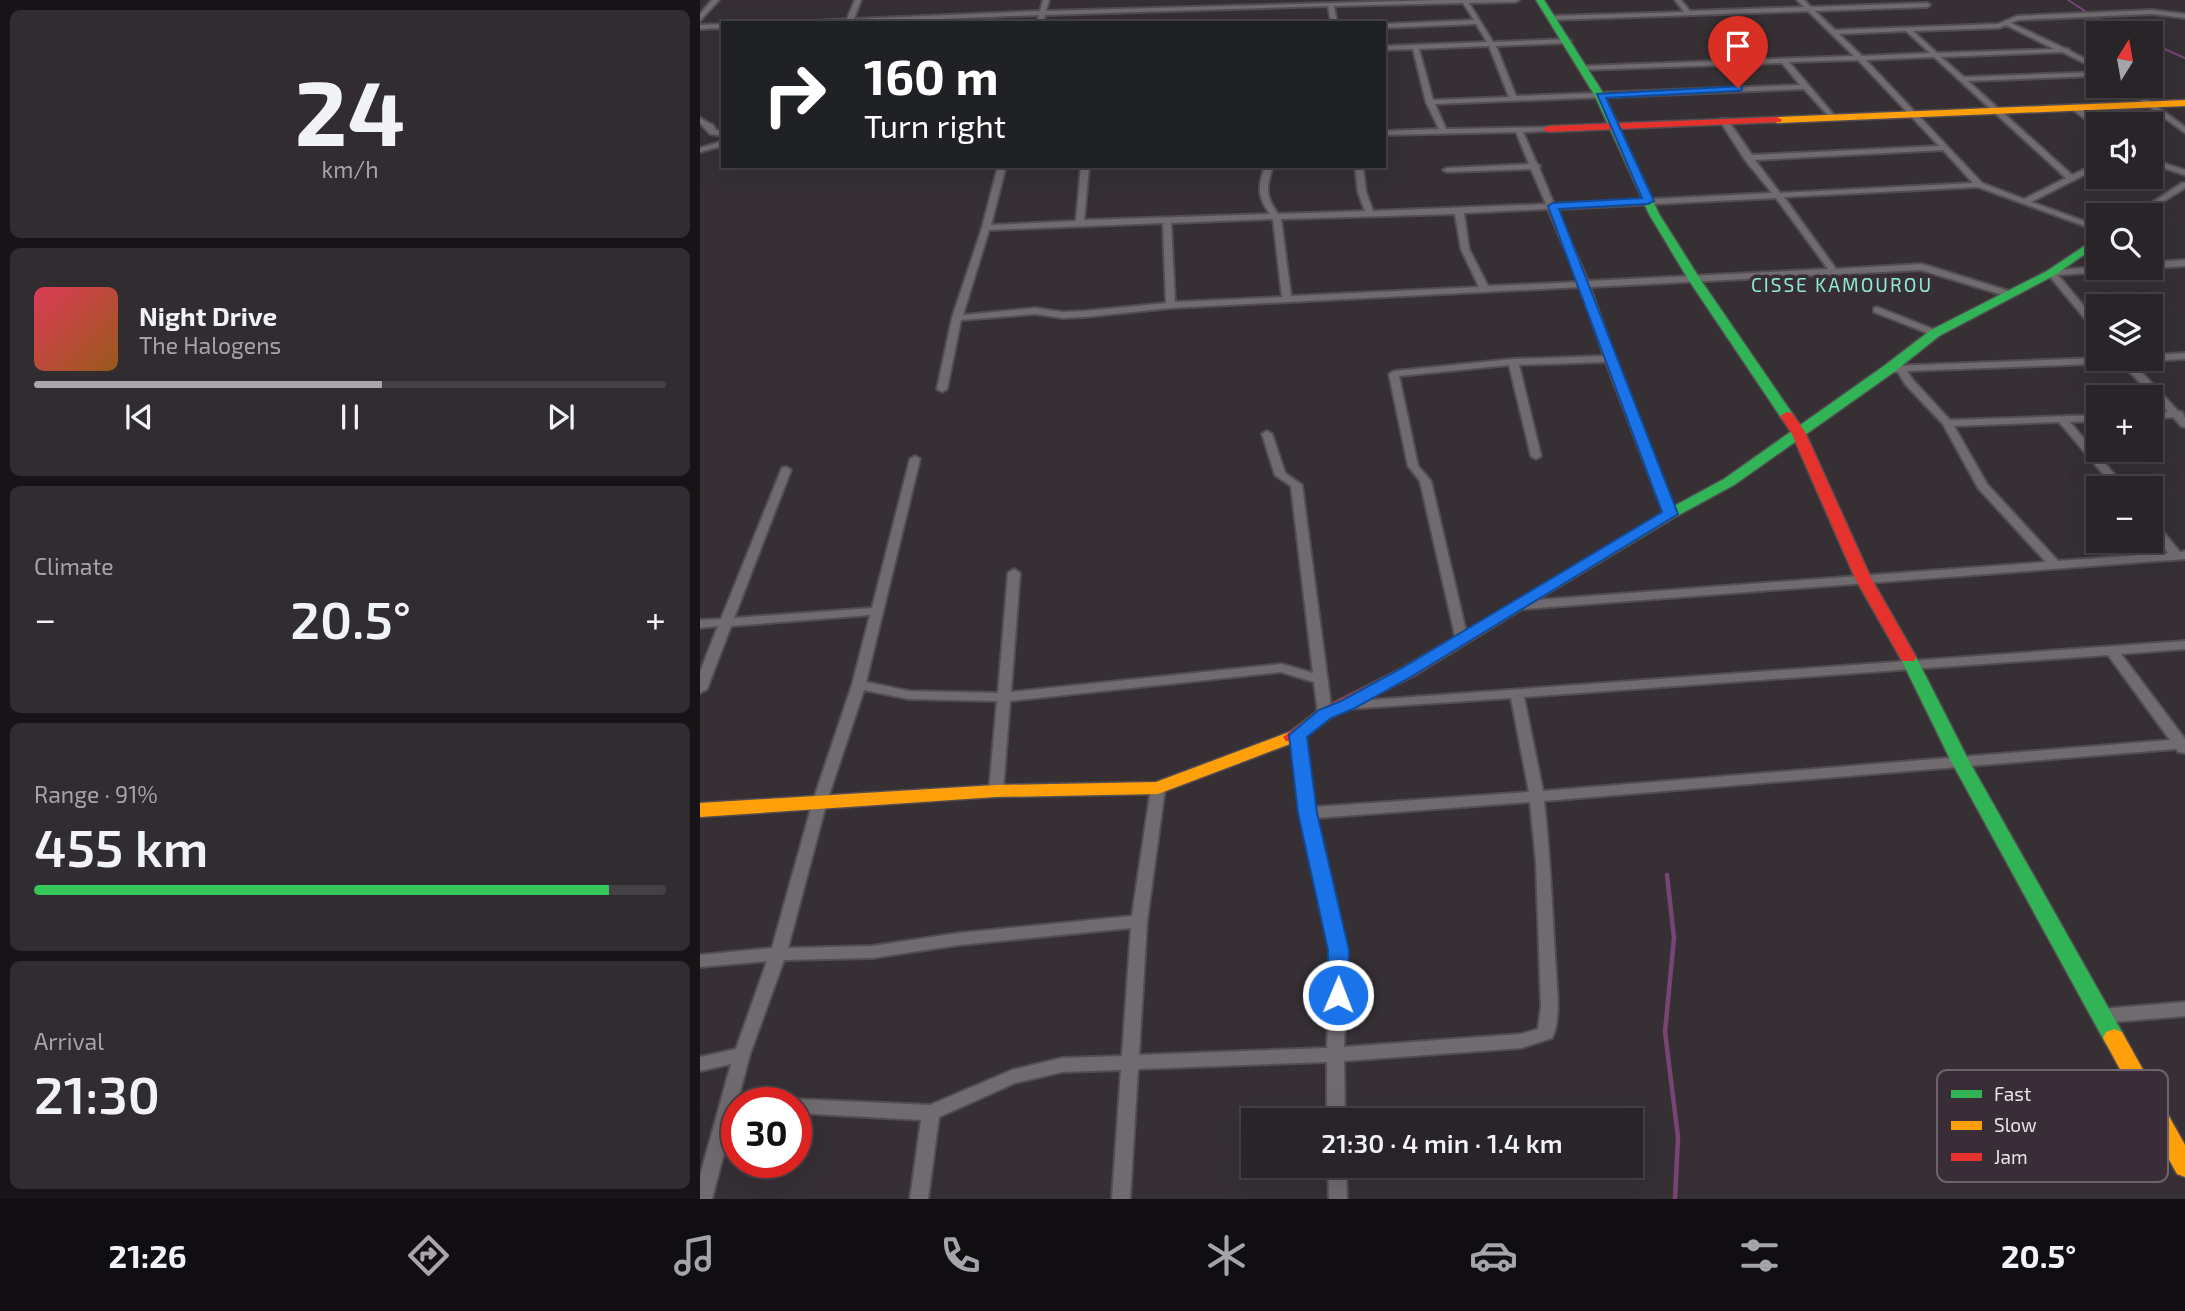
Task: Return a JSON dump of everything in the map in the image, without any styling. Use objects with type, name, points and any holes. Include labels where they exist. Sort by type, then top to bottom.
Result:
[{"type":"street","points":[[716,0],[705,9],[701,24],[721,26]]},
{"type":"street","points":[[850,20],[858,0]]},
{"type":"street","points":[[1041,21],[1046,0]]},
{"type":"street","points":[[829,21],[1043,12],[1516,0]]},
{"type":"street","points":[[1540,0],[1600,96],[1648,201],[1694,279],[1798,432],[1863,578],[1912,665],[1960,761],[2132,1070]]},
{"type":"street","points":[[1678,0],[1689,14]]},
{"type":"street","points":[[1800,0],[1860,58],[1979,185]]},
{"type":"street","points":[[1465,1],[1492,45],[1514,99]]},
{"type":"street","points":[[1121,2],[1148,9]]},
{"type":"street","points":[[1552,18],[1927,5]]},
{"type":"street","points":[[1331,6],[1334,21]]},
{"type":"street","points":[[1833,32],[1999,26],[2017,18],[2122,13],[2152,12],[2185,16]]},
{"type":"street","points":[[1386,26],[1476,22]]},
{"type":"street","points":[[2007,23],[2035,39],[2067,50],[2086,61]]},
{"type":"street","points":[[1908,30],[2071,178]]},
{"type":"street","points":[[1386,48],[1567,41]]},
{"type":"street","points":[[1416,48],[1430,102],[1443,130]]},
{"type":"street","points":[[1584,68],[2067,50]]},
{"type":"street","points":[[1784,61],[1831,117]]},
{"type":"street","points":[[1962,79],[2086,74]]},
{"type":"street","points":[[1430,102],[1804,87]]},
{"type":"street","points":[[2142,98],[2185,131]]},
{"type":"street","points":[[1386,134],[2185,103]]},
{"type":"street","points":[[2075,107],[2086,116]]},
{"type":"street","points":[[700,120],[713,132],[721,134]]},
{"type":"street","points":[[1724,121],[1748,158],[1780,196],[1834,272]]},
{"type":"street","points":[[1518,129],[1585,285],[1610,359],[1670,514]]},
{"type":"street","points":[[700,150],[721,144]]},
{"type":"street","points":[[1748,158],[1947,148]]},
{"type":"street","points":[[2163,165],[2185,173]]},
{"type":"street","points":[[1447,170],[1535,166]]},
{"type":"street","points":[[942,389],[957,318],[986,228],[1001,168]]},
{"type":"street","points":[[1080,223],[1084,168]]},
{"type":"street","points":[[1268,168],[1264,181],[1264,200],[1277,218],[1287,300]]},
{"type":"street","points":[[1359,168],[1368,212]]},
{"type":"street","points":[[2024,202],[2086,171]]},
{"type":"street","points":[[986,228],[1277,218],[1368,212],[1459,211],[1979,185],[2086,225]]},
{"type":"street","points":[[2156,203],[2185,185]]},
{"type":"street","points":[[1459,211],[1465,249],[1485,289]]},
{"type":"street","points":[[1167,221],[1171,305]]},
{"type":"street","points":[[700,810],[996,791],[1158,788],[1298,735],[1325,714],[1347,705],[1523,605],[1670,514],[1729,482],[1798,432],[1895,369],[1936,334],[2051,273],[2086,248]]},
{"type":"street","points":[[2163,264],[2185,262]]},
{"type":"street","points":[[957,318],[1035,311],[1062,315],[1085,314],[1171,305],[1922,267],[2009,294]]},
{"type":"street","points":[[2051,273],[2086,270]]},
{"type":"street","points":[[2051,273],[2086,315]]},
{"type":"street","points":[[1877,310],[1936,334]]},
{"type":"street","points":[[2163,357],[2185,356]]},
{"type":"street","points":[[1462,640],[1425,481],[1413,466],[1394,374],[1513,362],[1610,359]]},
{"type":"street","points":[[1895,369],[2086,361]]},
{"type":"street","points":[[1513,362],[1536,456]]},
{"type":"street","points":[[1895,369],[1947,423],[1982,486],[2053,563]]},
{"type":"street","points":[[2135,371],[2180,414],[2185,424]]},
{"type":"street","points":[[1947,423],[2086,419]]},
{"type":"street","points":[[2063,420],[2111,476]]},
{"type":"street","points":[[1267,434],[1279,475],[1296,485],[1325,714]]},
{"type":"street","points":[[736,1087],[742,1054],[778,954],[820,801],[859,685],[915,459]]},
{"type":"street","points":[[700,690],[786,470]]},
{"type":"street","points":[[2163,537],[2180,555]]},
{"type":"street","points":[[1523,605],[2180,555]]},
{"type":"street","points":[[996,791],[1014,573]]},
{"type":"street","points":[[700,624],[877,611]]},
{"type":"street","points":[[1347,705],[2185,645]]},
{"type":"street","points":[[2112,651],[2183,747]]},
{"type":"street","points":[[859,685],[909,695],[1003,697],[1282,668],[1321,680]]},
{"type":"street","points":[[812,1107],[931,1113],[1012,1077],[1062,1065],[1335,1055],[1521,1041],[1546,1033],[1549,1006],[1543,862],[1537,798],[1517,694]]},
{"type":"street","points":[[1298,735],[1308,813],[1339,950],[1336,1108]]},
{"type":"street","points":[[1308,813],[1537,798],[1768,775],[2183,747]]},
{"type":"street","points":[[1121,1199],[1139,921],[1158,788]]},
{"type":"street","points":[[700,961],[778,954],[872,952],[959,939],[1139,921]]},
{"type":"street","points":[[2102,1016],[2185,1009]]},
{"type":"street","points":[[700,1064],[742,1054]]},
{"type":"street","points":[[919,1199],[931,1113]]},
{"type":"street","points":[[2168,1136],[2185,1167]]},
{"type":"street","points":[[703,1199],[721,1141]]},
{"type":"street","points":[[1337,1178],[1338,1199]]},
{"type":"waterway","points":[[2068,0],[2103,21]]},
{"type":"waterway","points":[[2163,48],[2185,58]]},
{"type":"waterway","points":[[1667,875],[1674,938],[1665,1032],[1678,1137],[1675,1199]]},
{"type":"traffic: fast","points":[[1540,0],[1600,96],[1654,214],[1694,279],[1787,416]]},
{"type":"traffic: fast","points":[[1533,596],[1729,482],[1889,369],[1935,333],[2051,273],[2086,248]]},
{"type":"traffic: fast","points":[[1908,657],[1960,761],[2114,1038]]},
{"type":"traffic: slow","points":[[1777,120],[2185,103]]},
{"type":"traffic: slow","points":[[700,810],[996,791],[1158,788],[1292,737]]},
{"type":"traffic: slow","points":[[2114,1038],[2132,1070]]},
{"type":"traffic: slow","points":[[2168,1136],[2185,1167]]},
{"type":"traffic: jam","points":[[1548,129],[1777,120]]},
{"type":"traffic: jam","points":[[1787,416],[1798,432],[1863,578],[1908,657]]},
{"type":"traffic: jam","points":[[1292,737],[1325,714],[1408,672],[1533,596]]},
{"type":"district","name":"CISSE KAMOUROU","points":[[1842,285]]},
{"type":"route","points":[[1338,995],[1339,950],[1308,813],[1298,735],[1325,714],[1408,672],[1670,514],[1553,206],[1648,201],[1600,96],[1738,88]]}]
